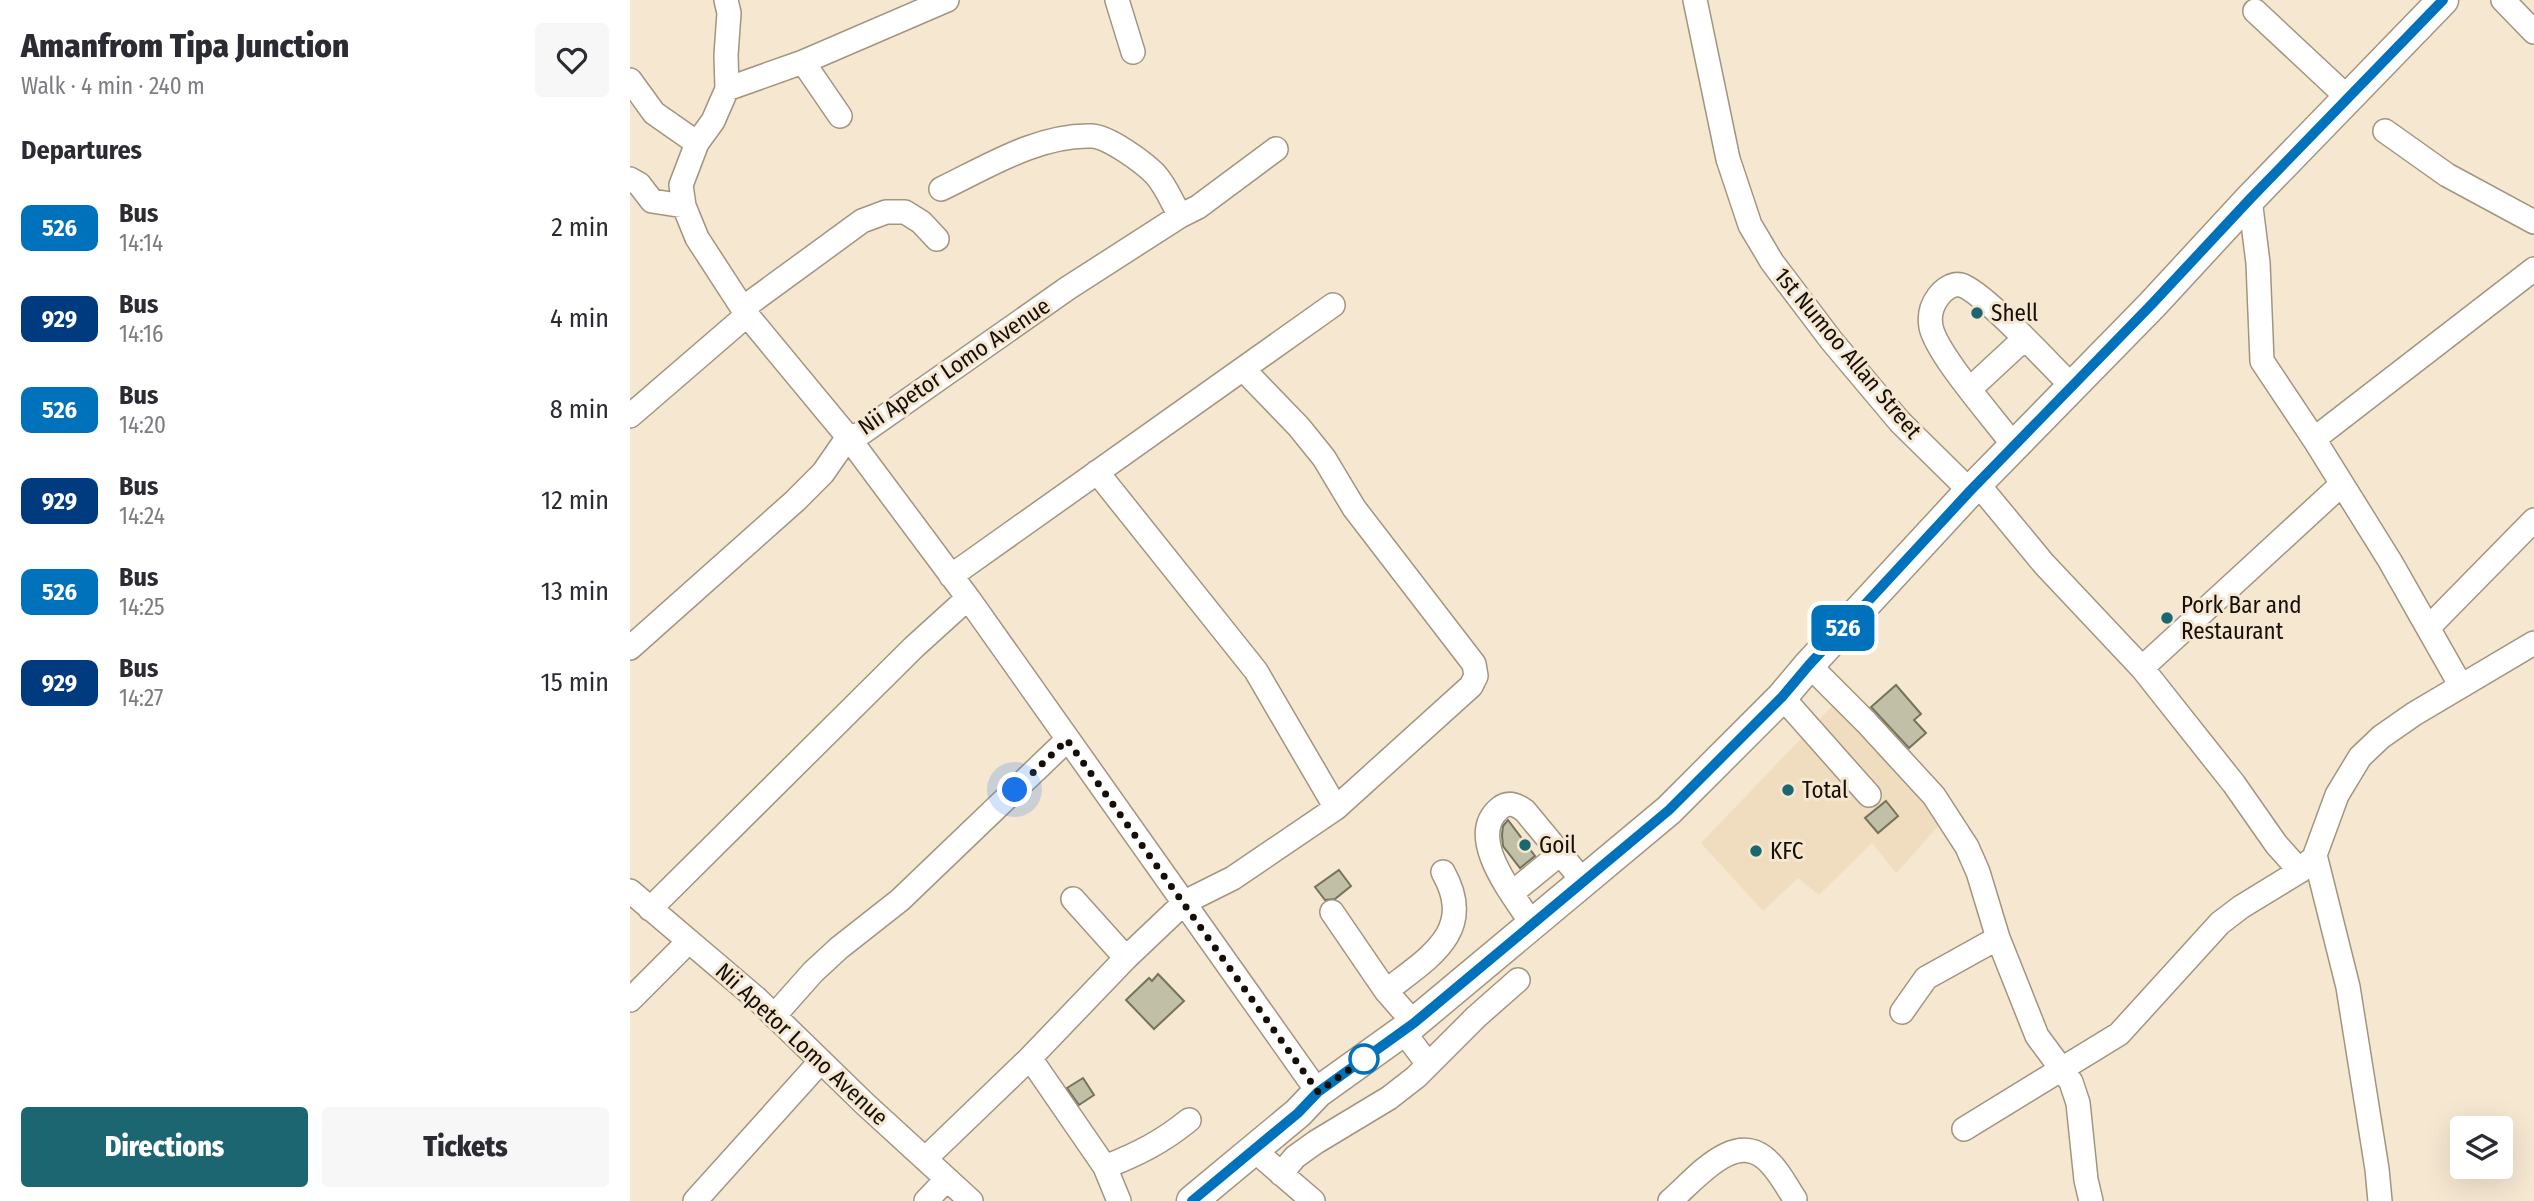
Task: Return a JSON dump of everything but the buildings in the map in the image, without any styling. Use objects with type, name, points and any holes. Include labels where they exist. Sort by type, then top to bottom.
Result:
[{"type":"main road","points":[[1192,1201],[1298,1113],[1318,1092],[1409,1027],[1669,810],[1782,697],[1973,487],[2073,387],[2347,97],[2443,0]]},
{"type":"street","points":[[726,0],[729,13],[727,89],[713,121],[697,143],[681,185],[684,206],[697,238],[745,312],[848,438],[968,598],[1318,1092]]},
{"type":"street","points":[[727,89],[803,62],[947,0]]},
{"type":"street","points":[[1117,0],[1133,52]]},
{"type":"street","name":"1st Numoo Allan Street","points":[[1695,0],[1728,159],[1750,225],[1772,262],[1831,340],[1900,422],[1973,487],[2142,668],[2234,785],[2276,844],[2307,863]]},
{"type":"street","points":[[2503,0],[2534,33]]},
{"type":"street","points":[[2255,11],[2347,97]]},
{"type":"street","points":[[803,62],[840,116]]},
{"type":"street","points":[[630,80],[654,113],[697,143]]},
{"type":"street","points":[[2385,131],[2448,175],[2534,222]]},
{"type":"street","points":[[941,189],[1029,148],[1065,139],[1094,136],[1135,156],[1150,169],[1157,176],[1180,216]]},
{"type":"street","name":"Nii Apetor Lomo Avenue","points":[[630,648],[795,501],[823,473],[848,438],[860,434],[1068,288],[1198,207],[1276,149]]},
{"type":"street","points":[[630,179],[639,184],[652,201],[684,206]]},
{"type":"street","points":[[2250,199],[2258,263],[2262,361],[2390,561],[2461,686]]},
{"type":"street","points":[[630,416],[745,312],[862,221],[886,212],[905,212],[921,222],[937,239]]},
{"type":"street","points":[[2314,439],[2534,270]]},
{"type":"street","points":[[2014,446],[1941,348],[1931,328],[1933,303],[1943,291],[1955,285],[1963,285],[1982,298],[2073,387]]},
{"type":"street","points":[[951,576],[1333,305]]},
{"type":"street","points":[[1971,388],[2024,339]]},
{"type":"street","points":[[926,1158],[1185,902],[1233,878],[1336,808],[1471,686],[1476,676],[1474,664],[1354,508],[1324,458],[1299,427],[1243,369]]},
{"type":"street","points":[[1097,472],[1256,671],[1336,808]]},
{"type":"street","points":[[2142,668],[2342,484]]},
{"type":"street","points":[[2428,628],[2534,520]]},
{"type":"street","points":[[650,909],[904,657],[968,598]]},
{"type":"street","points":[[1964,1129],[2119,1034],[2220,923],[2307,863],[2337,795],[2360,757],[2381,737],[2461,686],[2533,647]]},
{"type":"street","points":[[1809,665],[1934,796],[1967,847],[1978,872],[1998,937],[2037,1036],[2071,1082],[2078,1103],[2086,1180],[2091,1201]]},
{"type":"street","points":[[1782,697],[1869,795]]},
{"type":"street","points":[[774,1016],[831,956],[929,874],[1067,740]]},
{"type":"street","points":[[1532,924],[1490,853],[1489,820],[1499,808],[1507,804],[1518,805],[1583,881]]},
{"type":"street","points":[[1512,893],[1560,853]]},
{"type":"street","points":[[2307,863],[2348,987],[2380,1201]]},
{"type":"street","points":[[1386,991],[1437,950],[1448,937],[1453,916],[1453,890],[1443,872]]},
{"type":"street","name":"Nii Apetor Lomo Avenue","points":[[630,891],[774,1016],[971,1201]]},
{"type":"street","points":[[1073,899],[1126,958]]},
{"type":"street","points":[[1332,912],[1409,1027],[1429,1065]]},
{"type":"street","points":[[1902,1012],[1926,978],[1998,937]]},
{"type":"street","points":[[630,1000],[689,942]]},
{"type":"street","points":[[1281,1174],[1296,1157],[1316,1142],[1389,1098],[1429,1065],[1518,980]]},
{"type":"street","points":[[1030,1058],[1105,1167],[1119,1201]]},
{"type":"street","points":[[695,1201],[821,1061]]},
{"type":"street","points":[[1105,1167],[1164,1140],[1189,1120]]},
{"type":"street","points":[[1254,1150],[1308,1199]]},
{"type":"street","points":[[1670,1201],[1718,1158],[1734,1151],[1746,1150],[1769,1162],[1795,1199]]},
{"type":"street","points":[[926,1201],[947,1178]]},
{"type":"shaded area","points":[[1840,698],[1887,748],[1941,823],[1896,873],[1872,843],[1819,895],[1798,878],[1763,911],[1701,843]]},
{"type":"bus line","name":"526","points":[[1192,1201],[1298,1113],[1318,1092],[1414,1023],[1669,810],[1782,697],[1970,491],[2443,0]]},
{"type":"place","name":"Shell","points":[[1977,313]]},
{"type":"place","name":"Pork Bar and Restaurant","points":[[2167,618]]},
{"type":"place","name":"Total","points":[[1788,790]]},
{"type":"place","name":"Goil","points":[[1525,845]]},
{"type":"place","name":"KFC","points":[[1756,851]]},
{"type":"route","points":[[1015,790],[1067,740],[1318,1092],[1364,1059]]}]
